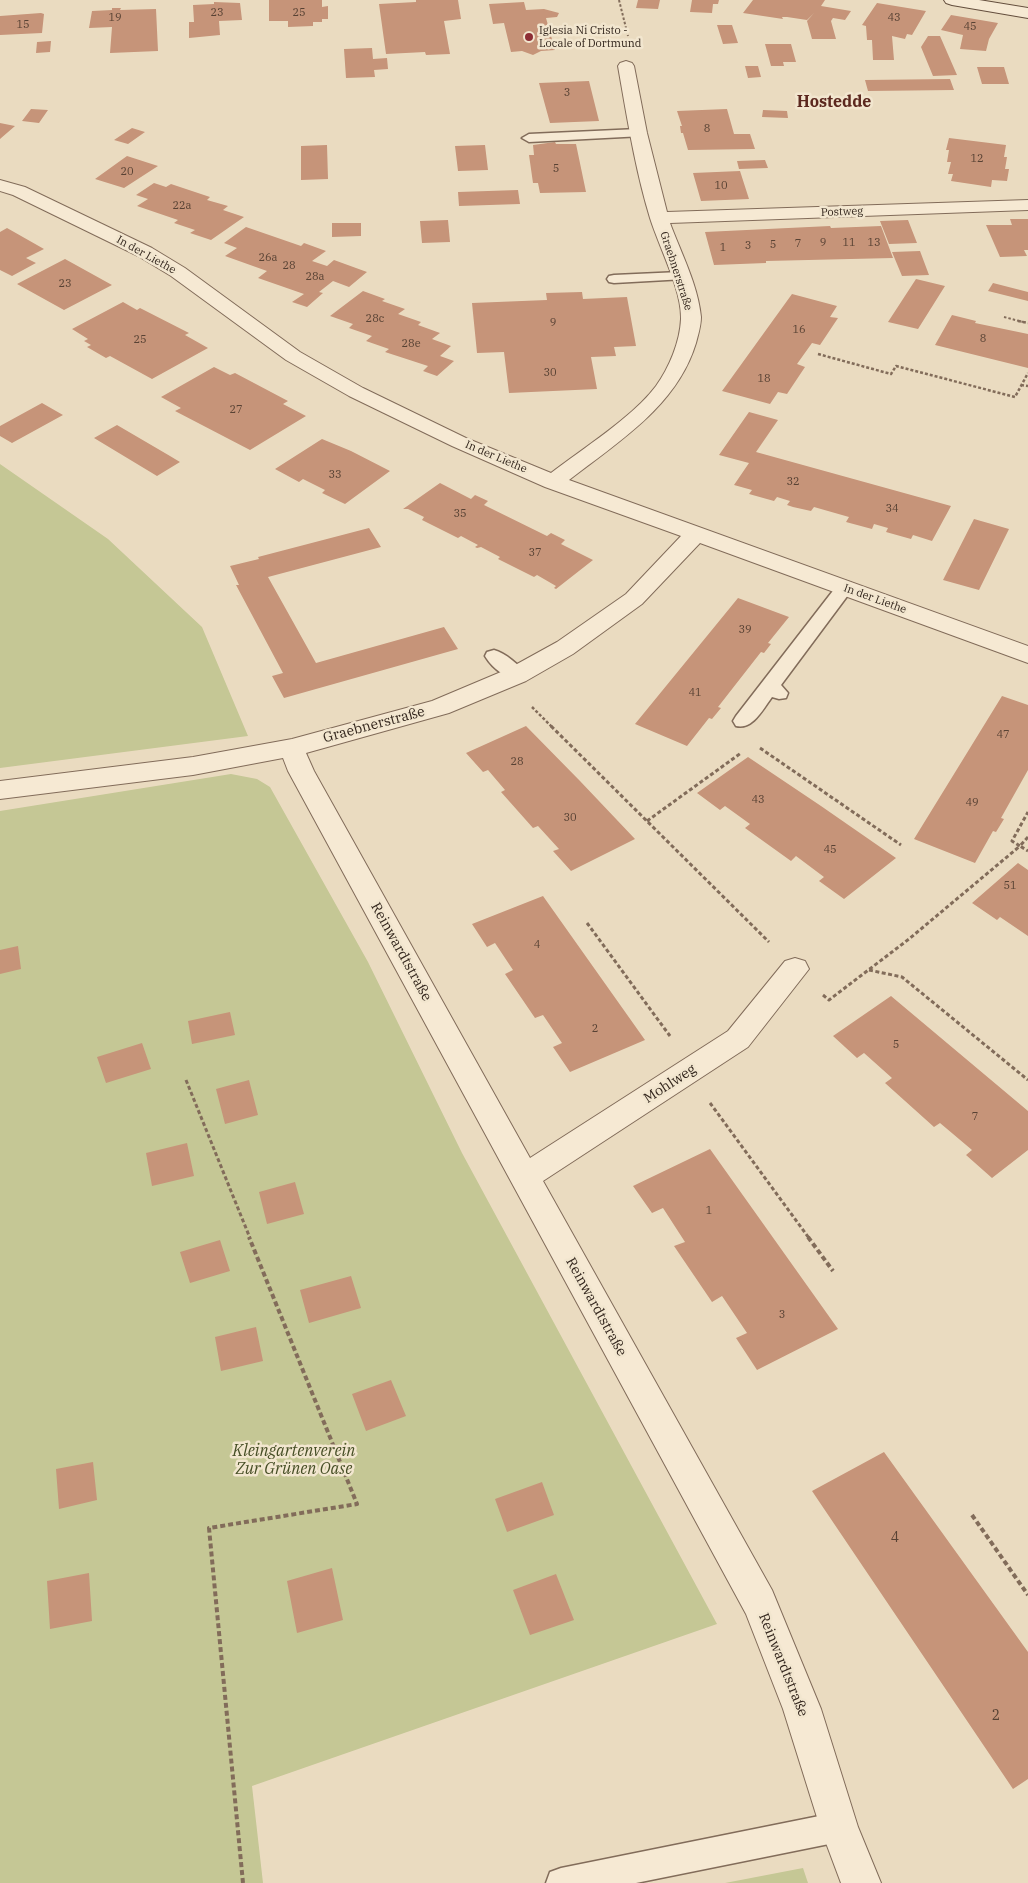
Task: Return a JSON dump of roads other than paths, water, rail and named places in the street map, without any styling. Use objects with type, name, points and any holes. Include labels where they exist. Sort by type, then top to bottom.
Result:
[{"type":"street","points":[[952,0],[1028,13]]},
{"type":"street","name":"Graebnerstraße","points":[[553,482],[639,415],[664,389],[682,357],[689,334],[691,318],[680,276],[659,218],[638,133],[626,66]]},
{"type":"street","name":"In der Liethe","points":[[0,185],[19,191],[145,252],[178,272],[293,356],[356,392],[460,442],[553,482],[1028,655]]},
{"type":"street","name":"Postweg","points":[[659,218],[1026,205],[1028,186]]},
{"type":"street","name":"Graebnerstraße","points":[[0,790],[193,766],[292,748],[440,707],[511,677],[566,648],[634,599],[696,534]]},
{"type":"street","name":"Reinwardtstraße","points":[[292,748],[301,771],[758,1603],[802,1709],[839,1827],[861,1883]]},
{"type":"street","name":"Mohlweg","points":[[525,1177],[738,1039],[795,969]]},
{"type":"lane","points":[[529,138],[638,133]]},
{"type":"lane","points":[[614,279],[680,276]]},
{"type":"lane","points":[[743,721],[774,690],[845,587]]},
{"type":"lane","points":[[494,656],[511,677]]},
{"type":"lane","points":[[561,1883],[839,1827]]},
{"type":"place","name":"Iglesia Ni Cristo - Locale of Dortmund","points":[[529,37]]},
{"type":"district","name":"Hostedde","points":[[834,102]]},
{"type":"park label","name":"Kleingartenverein Zur Grünen Oase","points":[[294,1460]]}]
